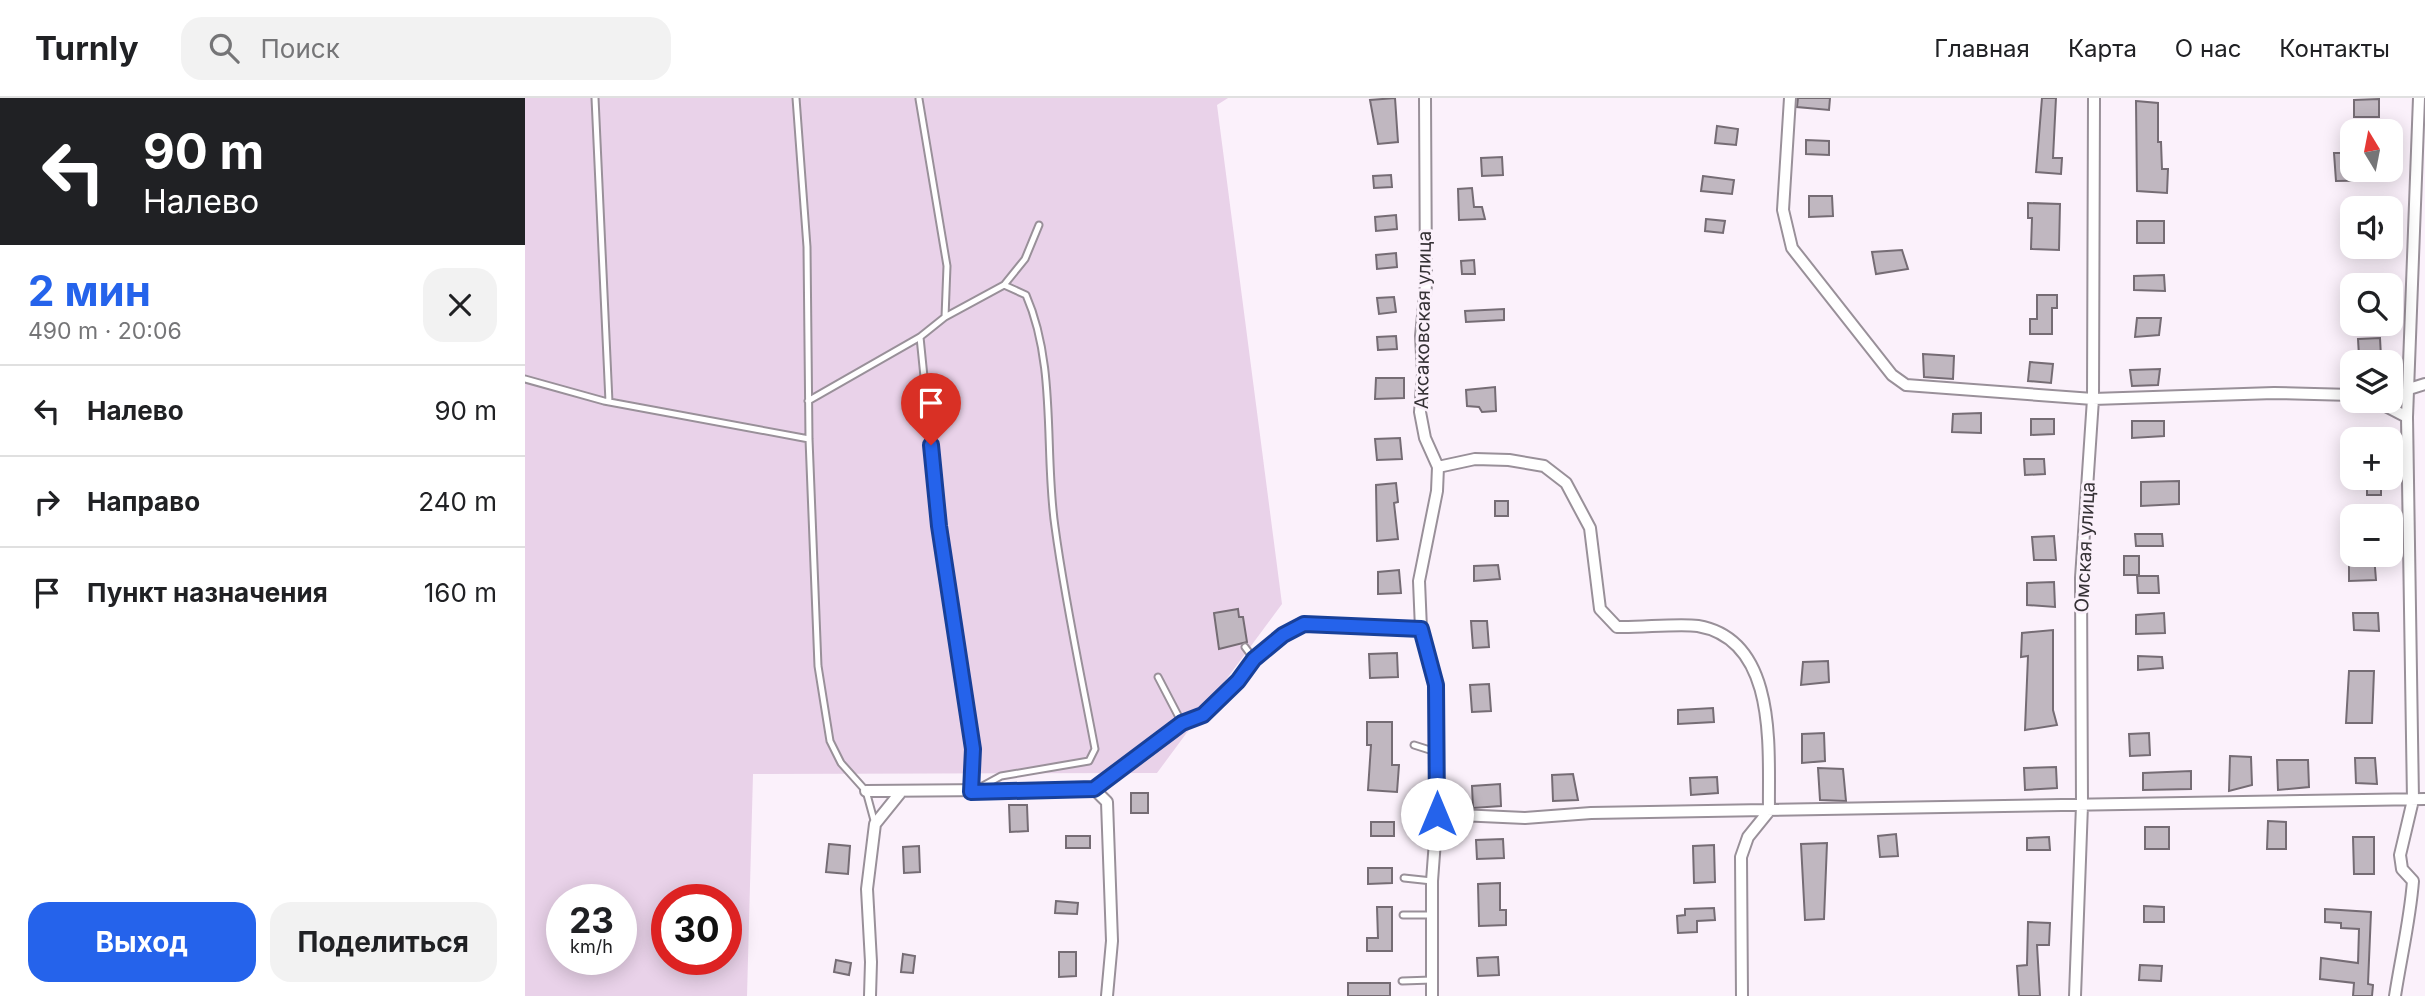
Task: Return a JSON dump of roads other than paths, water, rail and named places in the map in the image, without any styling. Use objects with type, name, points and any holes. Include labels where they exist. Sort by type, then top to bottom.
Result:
[{"type":"street","name":"Аксаковская улица","points":[[1425,98],[1426,285],[1421,336],[1423,374],[1420,412],[1425,438],[1438,467],[1437,491],[1419,580],[1421,629],[1436,685],[1437,814],[1432,881],[1431,996]]},
{"type":"street","points":[[1790,98],[1783,211],[1791,248],[1892,375],[1906,385],[2093,399],[2274,393],[2340,395]]},
{"type":"street","name":"Омская улица","points":[[2075,996],[2082,806],[2081,578],[2093,399],[2094,98]]},
{"type":"street","points":[[2395,996],[2402,948],[2410,922],[2413,881],[2402,869],[2400,855],[2413,800],[2407,417],[2419,98]]},
{"type":"street","points":[[2409,389],[2425,384]]},
{"type":"street","points":[[2399,413],[2407,417]]},
{"type":"street","points":[[1438,467],[1475,459],[1544,466],[1566,484],[1590,528],[1600,609],[1618,628],[1698,626],[1725,637],[1742,652],[1754,670],[1765,701],[1769,811],[1748,837],[1741,857],[1742,996]]},
{"type":"street","points":[[866,791],[900,793],[1094,789],[1182,723],[1203,715],[1238,681],[1254,659],[1283,635],[1304,624],[1421,629]]},
{"type":"street","points":[[1094,789],[1107,802],[1112,941],[1107,996]]},
{"type":"street","points":[[870,996],[867,889],[875,824],[900,793]]},
{"type":"street","points":[[1437,814],[1525,818],[1591,813],[2425,799]]},
{"type":"lane","points":[[595,98],[609,402]]},
{"type":"lane","points":[[796,98],[807,247],[808,401],[818,666],[829,741],[841,763],[866,791],[875,824]]},
{"type":"lane","points":[[919,99],[947,266],[945,317]]},
{"type":"lane","points":[[808,401],[920,337],[945,317],[1004,285],[1025,259],[1039,225]]},
{"type":"lane","points":[[971,792],[1001,776],[1089,761],[1094,749],[1054,526],[1042,361],[1035,316],[1026,295],[1004,285]]},
{"type":"lane","points":[[920,337],[939,526],[973,749],[971,792]]},
{"type":"lane","points":[[525,379],[609,402],[809,439]]},
{"type":"lane","points":[[1245,648],[1254,659]]},
{"type":"lane","points":[[1158,677],[1182,723]]},
{"type":"lane","points":[[1414,745],[1436,752]]},
{"type":"lane","points":[[1404,878],[1432,881]]},
{"type":"lane","points":[[1403,915],[1432,915]]},
{"type":"lane","points":[[1402,981],[1432,980]]}]
